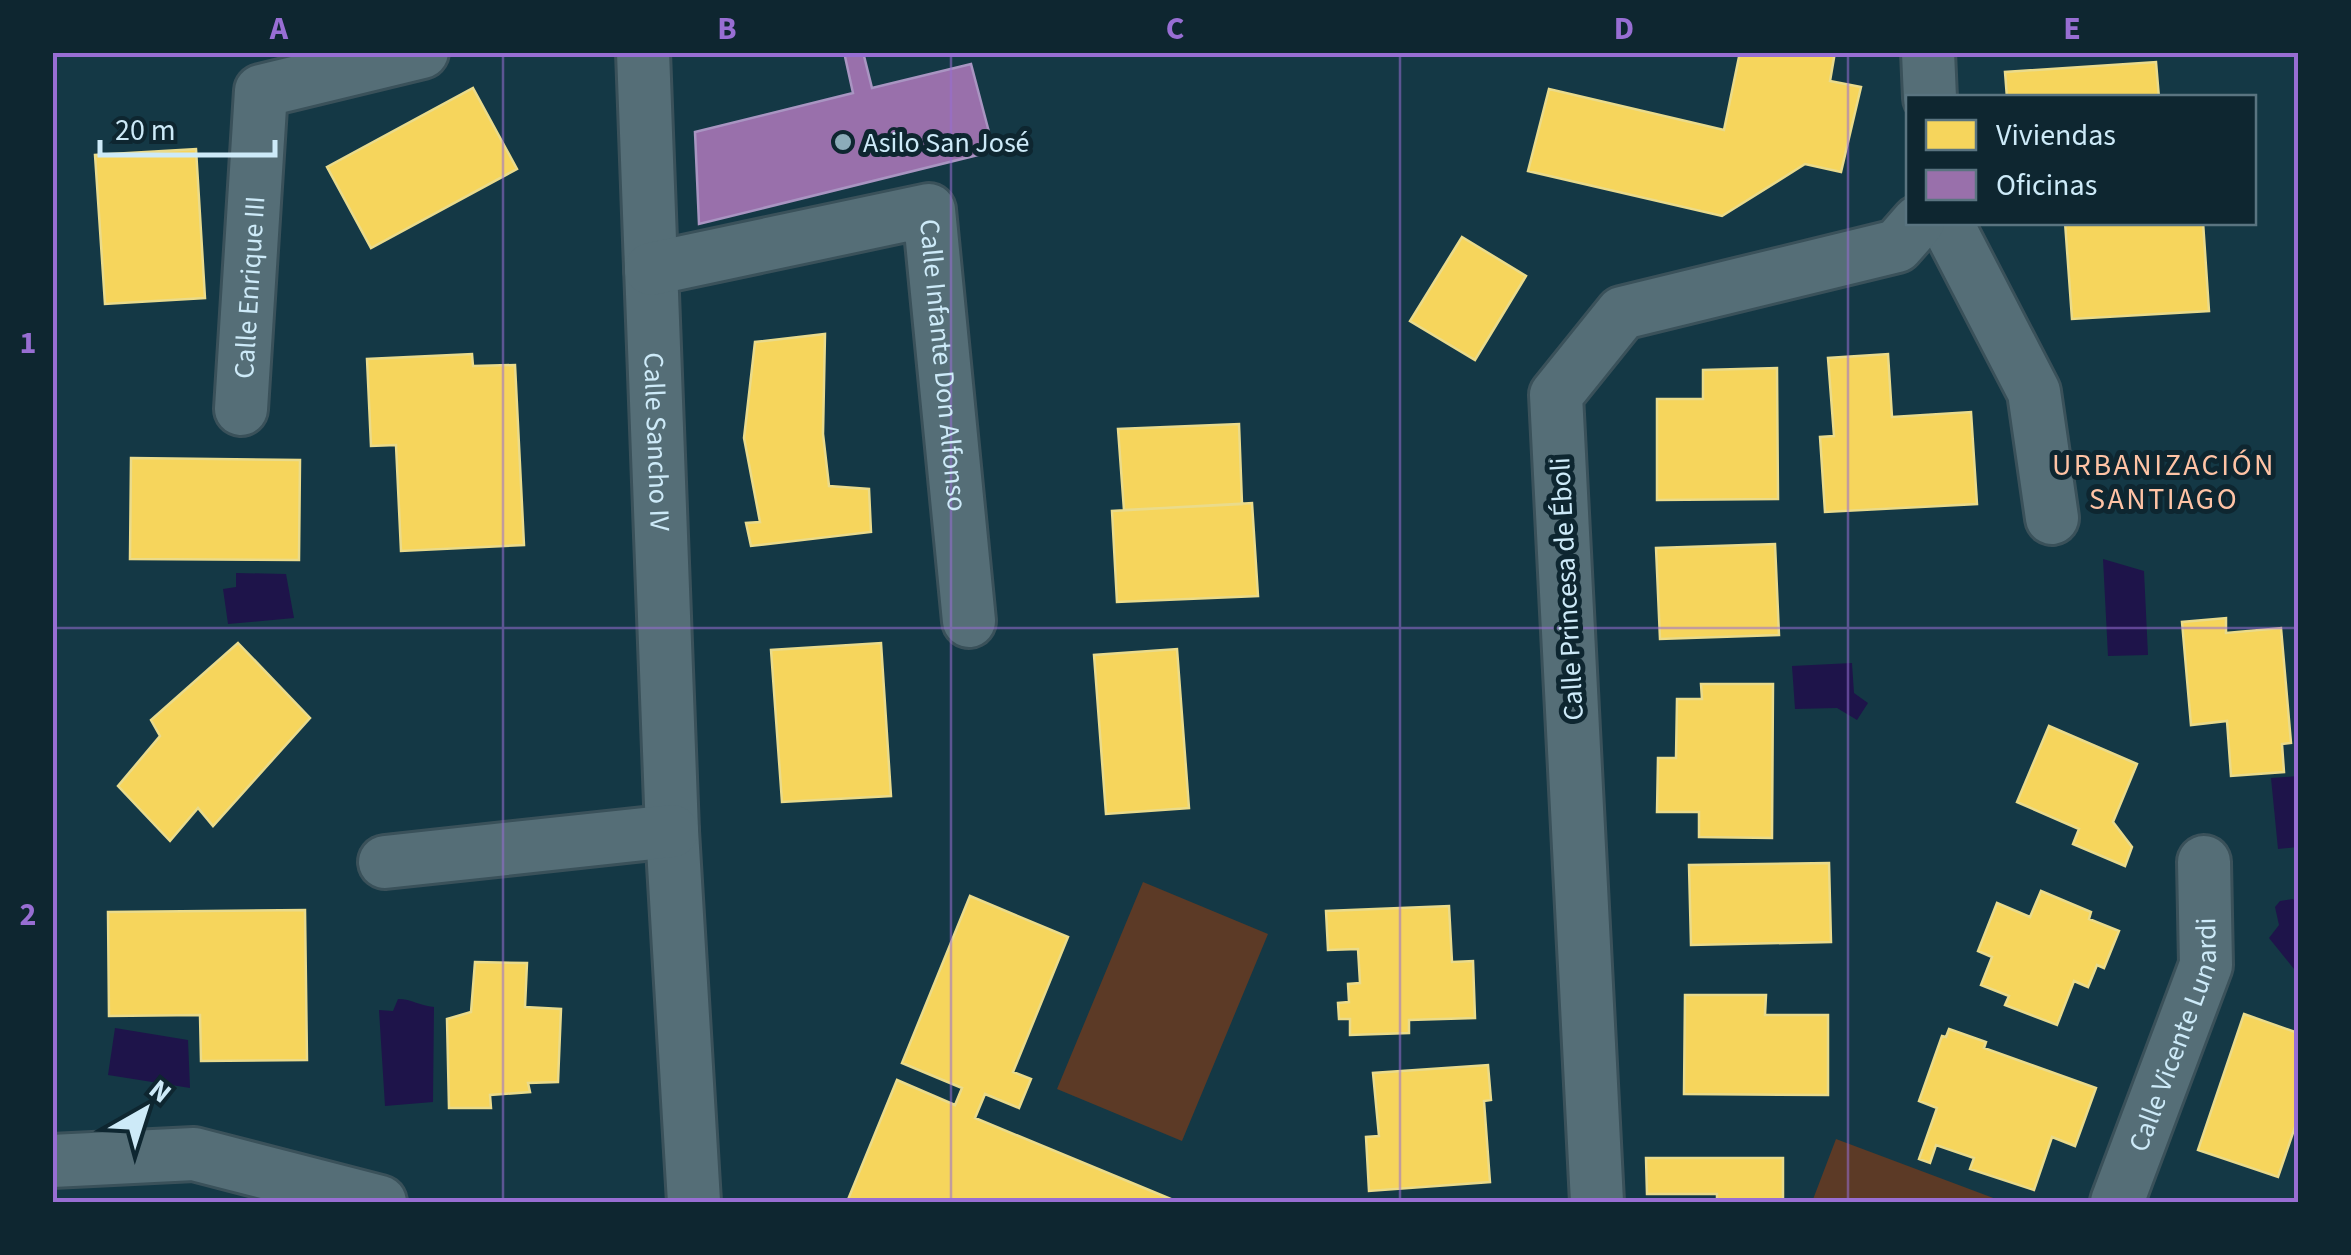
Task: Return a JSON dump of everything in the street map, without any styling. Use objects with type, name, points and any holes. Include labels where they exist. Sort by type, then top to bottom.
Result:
[{"type":"street","name":"Calle Enrique III","points":[[241,409],[261,91],[422,52]]},
{"type":"street","name":"Calle Sancho IV","points":[[643,52],[672,830],[694,1202]]},
{"type":"street","points":[[1928,52],[1930,95]]},
{"type":"street","name":"Calle Infante Don Alfonso","points":[[651,269],[929,210],[969,621]]},
{"type":"street","name":"Calle Princesa de Éboli","points":[[1597,1202],[1556,395],[1622,313],[1897,246],[1915,225]]},
{"type":"street","points":[[1948,225],[2034,392],[2052,518]]},
{"type":"street","points":[[385,862],[672,830]]},
{"type":"street","name":"Calle Vicente Lunardi","points":[[2117,1202],[2206,965],[2204,862]]},
{"type":"street","points":[[52,1162],[194,1154],[380,1202]]},
{"type":"shaded area","points":[[2103,559],[2144,571],[2148,655],[2108,656]]},
{"type":"shaded area","points":[[236,573],[286,574],[294,618],[228,624],[223,589],[236,587]]},
{"type":"shaded area","points":[[1852,663],[1854,693],[1868,703],[1857,720],[1837,708],[1795,709],[1792,666]]},
{"type":"shaded area","points":[[2298,776],[2298,847],[2278,849],[2271,778]]},
{"type":"shaded area","points":[[1143,882],[1268,934],[1182,1141],[1057,1089]]},
{"type":"shaded area","points":[[2293,899],[2298,904],[2298,974],[2269,938],[2279,925],[2275,907],[2280,901]]},
{"type":"shaded area","points":[[398,999],[434,1007],[433,1102],[385,1106],[379,1010],[393,1011]]},
{"type":"shaded area","points":[[115,1028],[188,1040],[190,1088],[108,1075]]},
{"type":"shaded area","points":[[1836,1139],[2004,1202],[1812,1202]]},
{"type":"building: Viviendas","points":[[1740,52],[1835,52],[1830,81],[1861,87],[1841,172],[1805,164],[1722,216],[1528,171],[1549,89],[1724,130]]},
{"type":"building: Viviendas","points":[[2156,62],[2159,95],[2007,95],[2005,72]]},
{"type":"building: Viviendas","points":[[473,88],[517,169],[371,248],[327,167]]},
{"type":"building: Viviendas","points":[[196,149],[205,298],[105,304],[95,155]]},
{"type":"building: Viviendas","points":[[2065,225],[2203,225],[2209,311],[2072,319]]},
{"type":"building: Viviendas","points":[[1462,237],[1526,276],[1475,360],[1410,321]]},
{"type":"building: Viviendas","points":[[825,334],[823,434],[829,486],[869,489],[871,532],[751,546],[746,523],[760,522],[744,438],[755,342]]},
{"type":"building: Viviendas","points":[[472,354],[473,366],[515,365],[524,545],[401,551],[396,445],[371,446],[367,359]]},
{"type":"building: Viviendas","points":[[1888,354],[1892,417],[1971,412],[1977,504],[1825,512],[1820,437],[1834,436],[1828,358]]},
{"type":"building: Viviendas","points":[[1777,368],[1778,499],[1657,500],[1657,399],[1703,399],[1703,370]]},
{"type":"building: Viviendas","points":[[1239,424],[1242,504],[1124,510],[1118,429]]},
{"type":"building: Viviendas","points":[[131,458],[300,460],[299,560],[130,559]]},
{"type":"building: Viviendas","points":[[1252,503],[1258,596],[1117,602],[1112,511]]},
{"type":"building: Viviendas","points":[[1775,544],[1779,635],[1660,639],[1656,548]]},
{"type":"building: Viviendas","points":[[2226,618],[2226,633],[2281,628],[2291,743],[2282,744],[2284,772],[2231,776],[2227,721],[2191,725],[2182,622]]},
{"type":"building: Viviendas","points":[[238,643],[310,718],[213,826],[198,808],[170,841],[118,786],[160,736],[151,720]]},
{"type":"building: Viviendas","points":[[881,643],[891,796],[782,802],[771,650]]},
{"type":"building: Viviendas","points":[[1177,649],[1189,808],[1106,814],[1094,655]]},
{"type":"building: Viviendas","points":[[1701,684],[1773,684],[1772,838],[1699,837],[1699,812],[1657,812],[1658,758],[1676,758],[1677,699],[1702,699]]},
{"type":"building: Viviendas","points":[[2049,726],[2137,764],[2113,822],[2132,847],[2125,866],[2073,844],[2079,829],[2017,802]]},
{"type":"building: Viviendas","points":[[1829,863],[1831,942],[1691,945],[1689,865]]},
{"type":"building: Viviendas","points":[[2041,891],[2091,912],[2089,919],[2119,931],[2104,968],[2097,965],[2088,987],[2074,981],[2057,1025],[2005,1005],[2009,996],[1981,985],[1992,957],[1978,951],[1997,903],[2030,917]]},
{"type":"building: Viviendas","points":[[970,896],[1068,937],[1013,1072],[1031,1079],[1019,1108],[985,1094],[975,1118],[1178,1202],[847,1202],[897,1080],[955,1105],[962,1088],[902,1063]]},
{"type":"building: Viviendas","points":[[1449,906],[1452,962],[1473,961],[1475,1018],[1409,1020],[1409,1033],[1350,1035],[1350,1019],[1339,1019],[1338,1003],[1349,1002],[1348,984],[1360,983],[1358,949],[1328,950],[1326,911]]},
{"type":"building: Viviendas","points":[[305,910],[307,1060],[201,1061],[200,1015],[109,1016],[108,912]]},
{"type":"building: Viviendas","points":[[475,962],[527,963],[525,1007],[561,1009],[558,1082],[528,1083],[530,1092],[490,1095],[491,1108],[449,1108],[447,1019],[471,1012]]},
{"type":"building: Viviendas","points":[[1685,995],[1766,995],[1765,1015],[1828,1015],[1828,1095],[1684,1094]]},
{"type":"building: Viviendas","points":[[2244,1014],[2298,1033],[2298,1118],[2278,1177],[2198,1150]]},
{"type":"building: Viviendas","points":[[1949,1029],[1986,1042],[1984,1048],[2096,1088],[2075,1146],[2052,1137],[2034,1190],[1970,1169],[1974,1158],[1936,1145],[1930,1163],[1919,1159],[1937,1108],[1919,1101],[1942,1036],[1946,1037]]},
{"type":"building: Viviendas","points":[[1488,1065],[1491,1100],[1484,1101],[1490,1182],[1369,1191],[1366,1137],[1379,1136],[1373,1073]]},
{"type":"building: Viviendas","points":[[1646,1158],[1783,1158],[1783,1202],[1717,1202],[1717,1194],[1647,1194]]},
{"type":"building: Oficinas","name":"Asilo San José","points":[[844,52],[863,52],[872,88],[971,64],[994,151],[699,224],[695,132],[853,93]]},
{"type":"place","name":"Asilo San José","points":[[843,142]]},
{"type":"district","name":"URBANIZACIÓN SANTIAGO","points":[[2164,482]]}]
